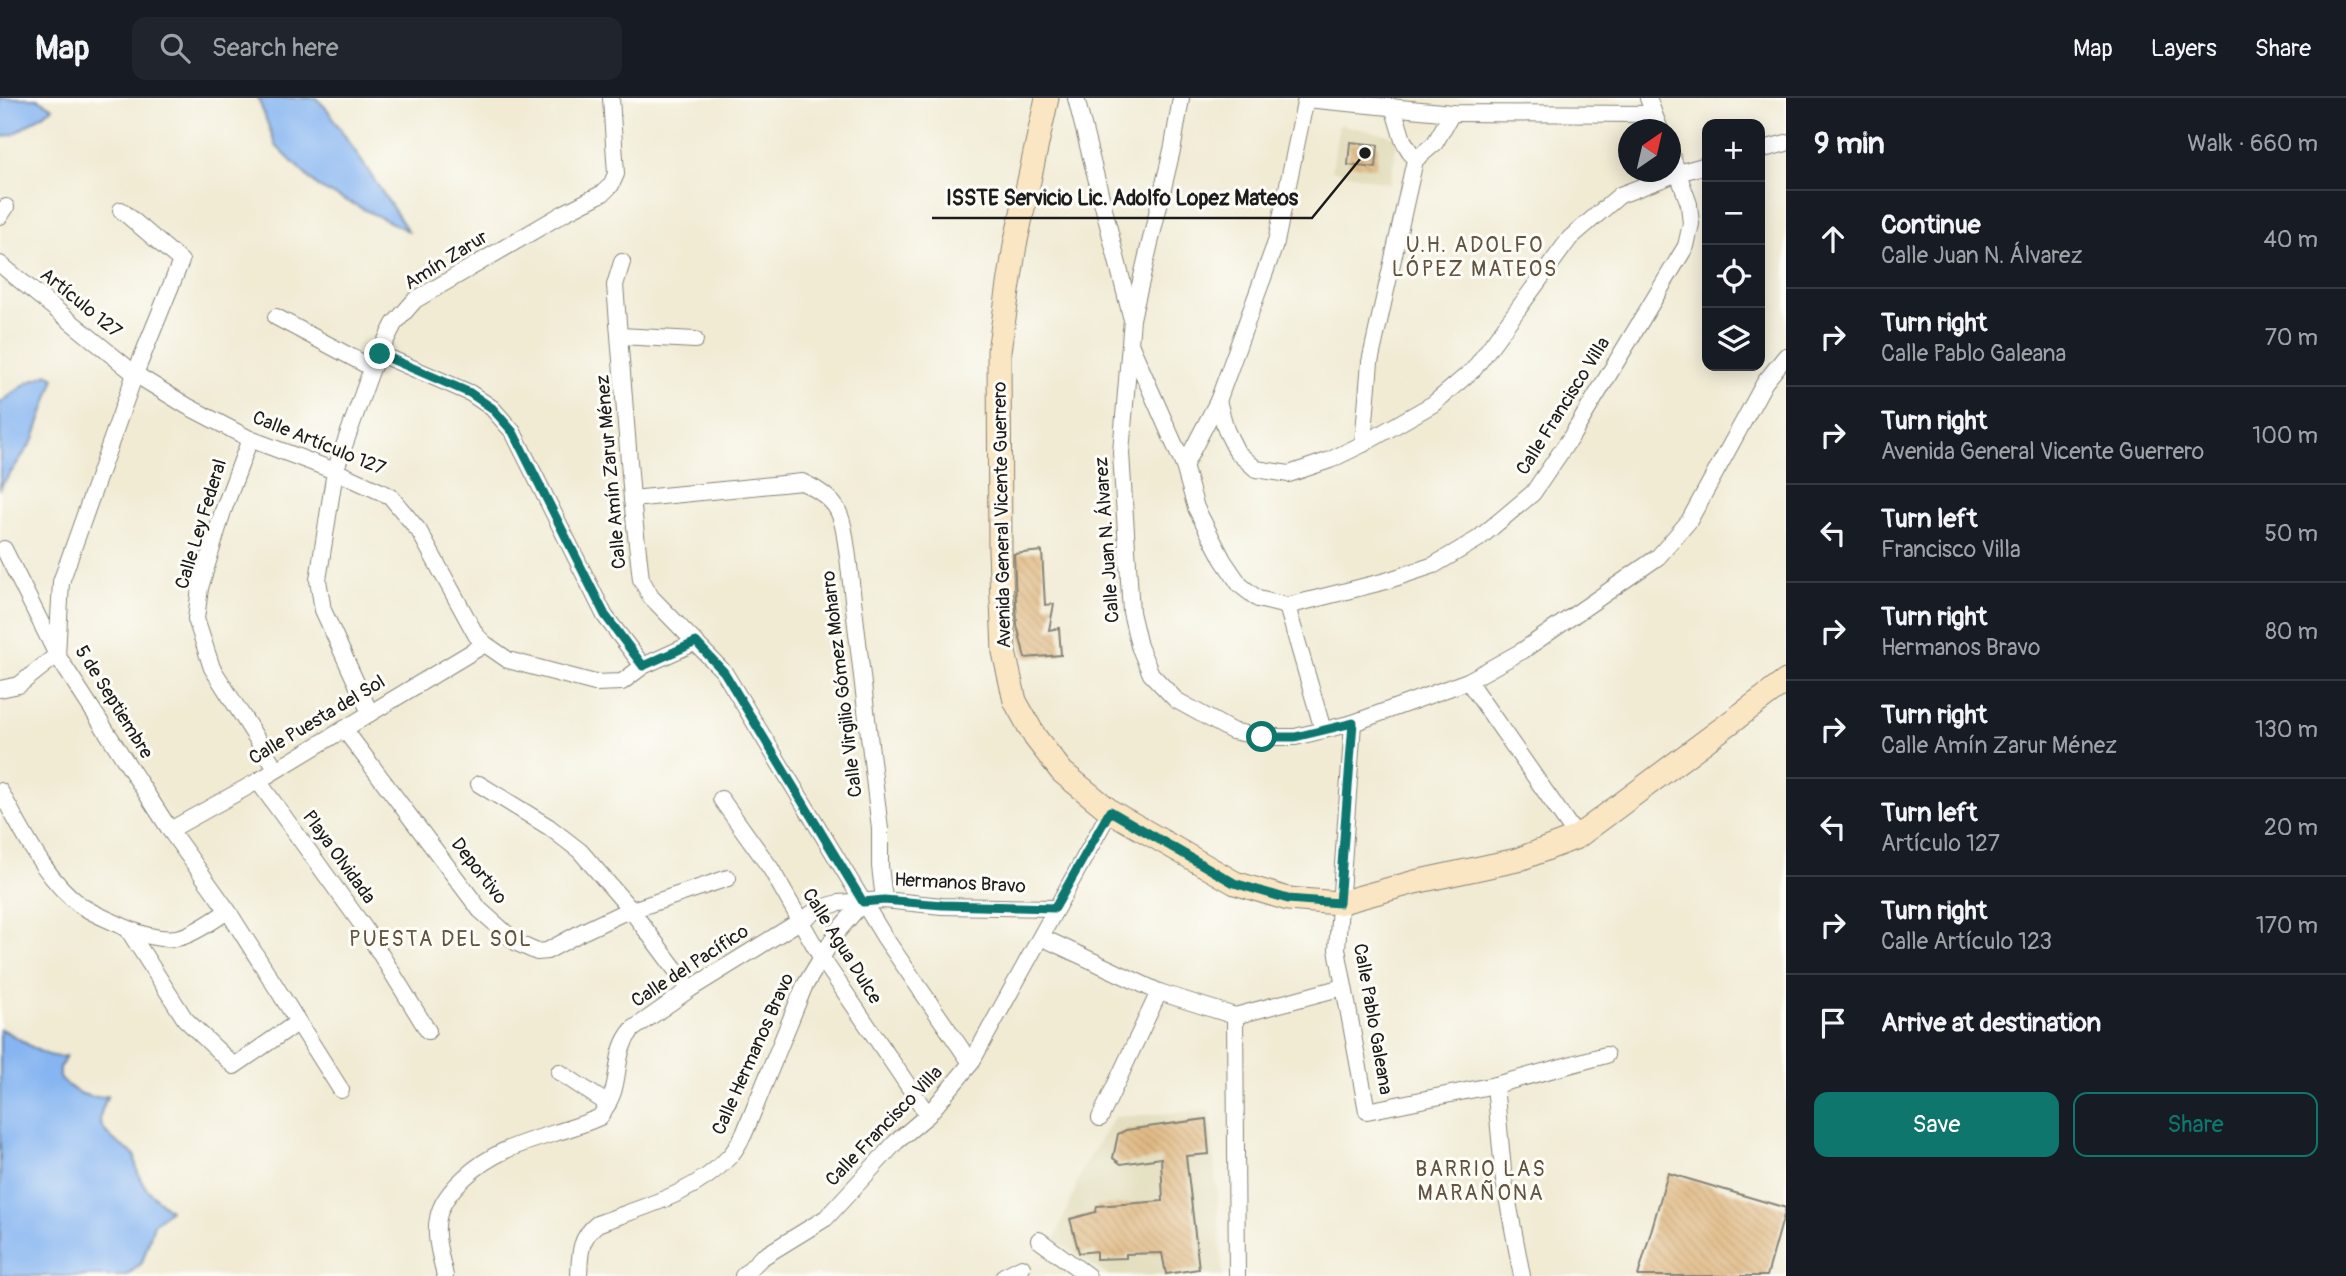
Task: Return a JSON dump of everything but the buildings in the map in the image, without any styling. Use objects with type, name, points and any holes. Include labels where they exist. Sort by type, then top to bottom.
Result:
[{"type":"street","name":"Amín Zarur","points":[[370,713],[323,610],[318,580],[335,471],[376,361],[394,324],[415,300],[603,193],[616,174],[611,98]]},
{"type":"street","name":"Avenida General Vicente Guerrero","points":[[1047,98],[1015,245],[999,351],[1000,550],[1004,653],[1015,701],[1035,737],[1062,772],[1110,811],[1234,883],[1288,899],[1339,903],[1415,882],[1517,860],[1577,836],[1786,681]]},
{"type":"street","points":[[1076,98],[1132,319]]},
{"type":"street","name":"Calle Juan N. Álvarez","points":[[1181,98],[1173,146],[1132,319],[1129,342],[1121,453],[1131,612],[1139,646],[1151,674],[1175,700],[1232,731],[1262,737],[1295,737],[1353,723],[1468,681],[1522,650],[1658,557],[1689,521],[1765,382],[1786,356]]},
{"type":"street","points":[[1184,466],[1218,401],[1276,242],[1306,99],[1452,113],[1651,106]]},
{"type":"street","points":[[1393,107],[1403,140],[1415,160]]},
{"type":"street","points":[[1363,444],[1370,362],[1415,160],[1435,142],[1452,113]]},
{"type":"street","points":[[1765,149],[1786,143]]},
{"type":"street","points":[[1681,172],[1702,166]]},
{"type":"street","name":"Calle Francisco Villa","points":[[1287,606],[1386,581],[1434,565],[1478,539],[1533,493],[1573,434],[1686,246],[1691,224],[1689,204],[1681,181]]},
{"type":"street","points":[[1218,401],[1226,430],[1237,452],[1256,469],[1289,474],[1330,460],[1363,444],[1433,404],[1475,369],[1570,238],[1620,195],[1654,182]]},
{"type":"street","name":"5 de Septiembre","points":[[121,210],[181,261],[135,374],[61,582],[57,655],[170,830],[228,911],[341,1090]]},
{"type":"street","name":"Calle Amín Zarur Ménez","points":[[622,262],[615,285],[641,579],[651,597],[724,672],[885,938],[971,1063]]},
{"type":"street","name":"Artículo 127","points":[[0,264],[135,374]]},
{"type":"street","points":[[276,317],[376,361],[470,393],[492,408],[513,432],[605,615],[643,666],[696,642]]},
{"type":"street","points":[[620,336],[695,340]]},
{"type":"street","points":[[1129,342],[1184,466],[1196,508],[1223,559],[1240,584],[1258,598],[1287,606],[1323,730]]},
{"type":"street","name":"Calle Artículo 127","points":[[135,374],[187,406],[250,439],[390,495],[419,531],[476,635],[508,660],[595,682],[622,682],[643,666]]},
{"type":"street","name":"Calle Ley Federal","points":[[250,439],[223,510],[200,589],[196,619],[212,668],[276,769]]},
{"type":"street","name":"Calle Virgilio Gómez Moharro","points":[[632,499],[802,482],[834,503],[842,517],[849,557],[880,829],[884,900]]},
{"type":"street","points":[[0,689],[19,685],[57,655],[4,549]]},
{"type":"street","name":"Calle Puesta del Sol","points":[[170,830],[485,644]]},
{"type":"street","points":[[1468,681],[1577,836]]},
{"type":"street","name":"Calle Pablo Galeana","points":[[1353,723],[1337,949],[1367,1111],[1494,1085]]},
{"type":"street","name":"Deportivo","points":[[344,729],[480,910],[517,943],[537,952],[547,951],[626,912],[728,878]]},
{"type":"street","name":"Playa Olvidada","points":[[258,780],[365,929],[428,1031]]},
{"type":"street","points":[[479,784],[550,827],[580,851],[690,989]]},
{"type":"street","points":[[0,791],[44,867],[60,888],[82,906],[152,937],[178,938],[196,931],[228,911]]},
{"type":"street","name":"Calle Agua Dulce","points":[[721,799],[771,869],[821,957],[928,1115]]},
{"type":"street","name":"Calle Francisco Villa","points":[[743,1276],[761,1258],[826,1217],[896,1142],[928,1115],[971,1063],[1110,811]]},
{"type":"street","name":"Hermanos Bravo","points":[[863,902],[884,900],[942,905],[1055,908]]},
{"type":"street","name":"Calle del Pacífico","points":[[608,1104],[620,1050],[625,1037],[633,1029],[690,989],[820,909],[838,902],[863,902]]},
{"type":"street","name":"Calle Hermanos Bravo","points":[[579,1276],[580,1247],[587,1233],[597,1224],[695,1185],[731,1156],[744,1134],[804,987],[837,932],[863,902]]},
{"type":"street","points":[[127,928],[185,1019],[234,1066],[298,1022]]},
{"type":"street","points":[[1041,937],[1159,992],[1235,1016],[1343,987]]},
{"type":"street","points":[[1100,1118],[1159,992]]},
{"type":"street","points":[[1235,1016],[1237,1276]]},
{"type":"street","points":[[1522,1276],[1504,1181],[1494,1085],[1606,1055]]},
{"type":"street","points":[[445,1276],[437,1236],[438,1216],[445,1198],[461,1180],[502,1152],[600,1117],[608,1104],[559,1072]]},
{"type":"street","points":[[1039,1240],[1088,1276]]},
{"type":"street","points":[[1004,1276],[1022,1267]]},
{"type":"shaded area","points":[[1339,124],[1398,137],[1390,184],[1332,170]]},
{"type":"shaded area","points":[[1210,1110],[1223,1276],[1109,1276],[1055,1240],[1083,1168],[1114,1117]]},
{"type":"water","points":[[0,98],[37,98],[53,108],[14,134],[0,137]]},
{"type":"water","points":[[258,98],[316,98],[327,109],[408,231],[318,187],[276,146]]},
{"type":"water","points":[[47,374],[55,378],[34,439],[0,488],[0,403],[27,383]]},
{"type":"water","points":[[0,1029],[40,1052],[57,1057],[66,1056],[60,1068],[60,1078],[76,1091],[94,1097],[108,1096],[100,1118],[101,1124],[113,1140],[135,1155],[141,1181],[150,1193],[170,1210],[154,1224],[142,1263],[126,1276],[0,1276]]},
{"type":"place","name":"ISSTE Servicio Lic. Adolfo Lopez Mateos","points":[[1365,153]]},
{"type":"district","name":"U.H. ADOLFO LÓPEZ MATEOS","points":[[1475,257]]},
{"type":"district","name":"PUESTA DEL SOL","points":[[441,939]]},
{"type":"district","name":"BARRIO LAS MARAÑONA","points":[[1481,1181]]},
{"type":"route","points":[[380,354],[470,393],[492,408],[513,432],[605,615],[623,641],[643,666],[696,642],[724,672],[863,902],[884,900],[942,905],[1055,908],[1110,811],[1234,883],[1288,899],[1339,903],[1353,723],[1295,737],[1262,737]]}]
